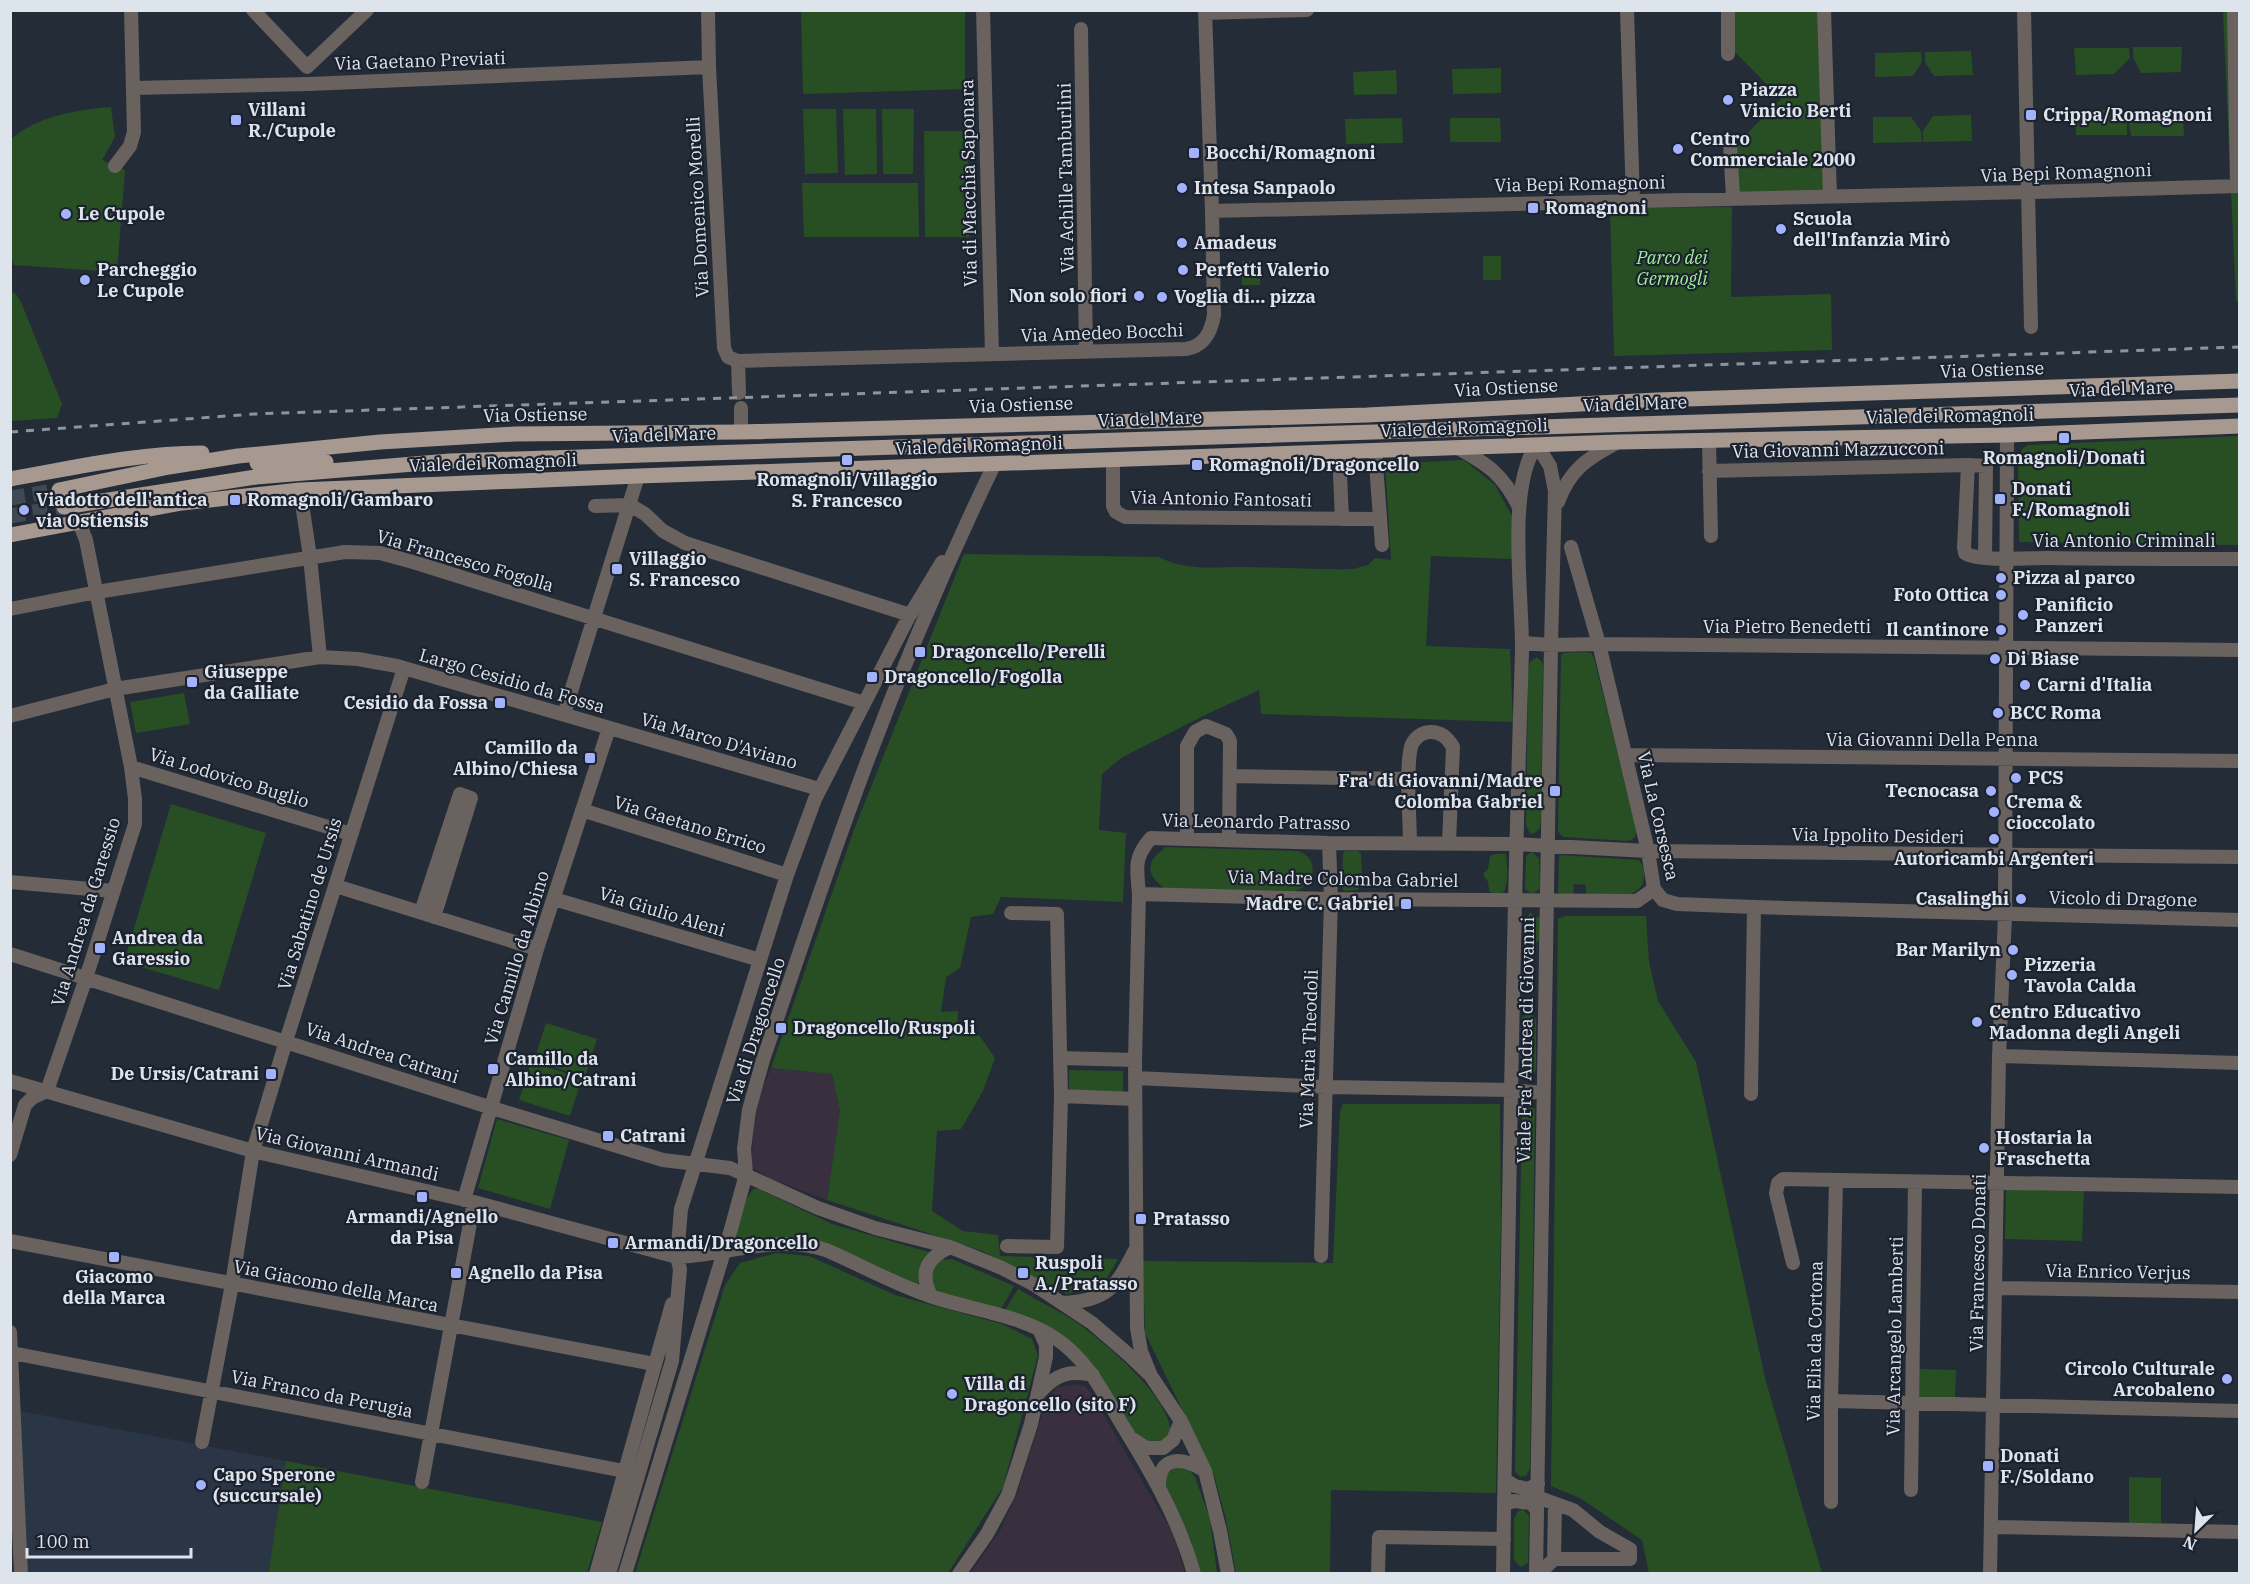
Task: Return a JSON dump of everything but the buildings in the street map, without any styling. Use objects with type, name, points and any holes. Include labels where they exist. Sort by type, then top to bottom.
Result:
[{"type":"main road","name":"Via Ostiense","points":[[59,490],[170,466],[238,456],[387,441],[515,434],[741,432],[1367,415],[1657,400],[2240,381]]},
{"type":"main road","name":"Via del Mare","points":[[64,507],[256,477],[450,461],[2240,405]]},
{"type":"main road","name":"Viale dei Romagnoli","points":[[10,535],[182,503],[300,490],[1618,442],[2007,435],[2240,426]]},
{"type":"main road","points":[[10,479],[172,454],[203,453],[238,456]]},
{"type":"main road","points":[[131,476],[245,463],[450,461]]},
{"type":"street","points":[[115,166],[128,150],[133,137],[131,10]]},
{"type":"street","points":[[253,10],[307,67],[309,84]]},
{"type":"street","points":[[307,67],[367,10]]},
{"type":"street","name":"Via Domenico Morelli","points":[[708,10],[724,348],[728,357],[738,361]]},
{"type":"street","name":"Via di Macchia Saponara","points":[[983,10],[992,354]]},
{"type":"street","points":[[1205,12],[1307,10]]},
{"type":"street","points":[[1626,10],[1633,201]]},
{"type":"street","points":[[1728,10],[1728,54]]},
{"type":"street","points":[[1824,10],[1830,196]]},
{"type":"street","points":[[2024,10],[2031,327]]},
{"type":"street","points":[[2234,10],[2238,186]]},
{"type":"street","name":"Via Amedeo Bocchi","points":[[738,361],[1186,349],[1203,341],[1210,331],[1214,315],[1205,12]]},
{"type":"street","name":"Via Achille Tamburlini","points":[[1081,29],[1086,352]]},
{"type":"street","name":"Via Gaetano Previati","points":[[133,88],[309,84],[709,67]]},
{"type":"street","points":[[1730,143],[1733,198]]},
{"type":"street","name":"Via Bepi Romagnoni","points":[[1212,211],[2238,186]]},
{"type":"street","points":[[738,361],[739,393]]},
{"type":"street","points":[[741,408],[741,432]]},
{"type":"street","name":"Via Francesco Donati","points":[[1990,1574],[1997,1184],[2005,915],[2007,435]]},
{"type":"street","name":"Via Giovanni Mazzucconi","points":[[1708,441],[1711,536]]},
{"type":"street","name":"Viale Fra' Andrea di Giovanni","points":[[1556,507],[1564,486],[1577,468],[1595,454],[1618,442]]},
{"type":"street","name":"Viale Fra' Andrea di Giovanni","points":[[1503,1574],[1516,844],[1522,644],[1519,507],[1525,468],[1537,445],[1552,471],[1556,507],[1551,645],[1543,1093],[1537,1497],[1538,1574]]},
{"type":"street","name":"Viale Fra' Andrea di Giovanni","points":[[1458,448],[1484,462],[1499,475],[1508,485],[1519,507]]},
{"type":"street","points":[[1375,451],[1382,545]]},
{"type":"street","points":[[1339,452],[1342,519]]},
{"type":"street","name":"Via Antonio Fantosati","points":[[1113,461],[1113,506],[1122,516],[1380,519]]},
{"type":"street","name":"Via di Dragoncello","points":[[625,1574],[746,1173],[744,1149],[746,1125],[763,1060],[862,776],[915,642],[994,465]]},
{"type":"street","points":[[1985,557],[1986,466],[1968,465],[1964,547],[1968,555],[1985,557],[2008,558]]},
{"type":"street","name":"Via Giovanni Mazzucconi","points":[[1709,471],[1968,465]]},
{"type":"street","points":[[564,714],[638,476]]},
{"type":"street","points":[[300,490],[310,557],[320,657]]},
{"type":"street","points":[[595,506],[630,505],[645,514],[669,536],[685,543],[910,615]]},
{"type":"street","name":"Via di Dragoncello","points":[[596,1574],[677,1288],[680,1269],[677,1257],[681,1209],[787,875],[819,789],[910,615],[971,514]]},
{"type":"street","name":"Via Andrea da Garessio","points":[[47,1091],[135,824],[131,767],[86,540],[79,522]]},
{"type":"street","name":"Via La Corsesca","points":[[1570,548],[1599,644],[1648,851],[1654,889],[1663,900],[1677,904],[2005,915]]},
{"type":"street","name":"Via Francesco Fogolla","points":[[10,609],[97,592],[310,557],[350,552],[380,553],[864,703]]},
{"type":"street","name":"Via Antonio Criminali","points":[[2008,558],[2240,559]]},
{"type":"street","name":"Via Pietro Benedetti","points":[[1522,644],[2240,650]]},
{"type":"street","name":"Largo Cesidio da Fossa","points":[[10,716],[115,689],[320,657],[358,658],[404,668],[609,728]]},
{"type":"street","name":"Via Sabatino de Ursis","points":[[202,1442],[254,1151],[286,1041],[404,668]]},
{"type":"street","points":[[1187,838],[1187,746],[1200,728],[1206,726],[1226,734],[1230,741],[1229,839]]},
{"type":"street","name":"Via Marco D'Aviano","points":[[609,728],[819,789]]},
{"type":"street","name":"Via Camillo da Albino","points":[[422,1482],[452,1327],[469,1201],[492,1108],[537,949],[609,728]]},
{"type":"street","points":[[1410,843],[1409,753],[1415,738],[1432,732],[1446,737],[1453,747],[1449,843]]},
{"type":"street","name":"Via Giovanni Della Penna","points":[[1625,755],[2240,761]]},
{"type":"street","name":"Via Lodovico Buglio","points":[[131,767],[351,834]]},
{"type":"street","points":[[1230,776],[1409,779]]},
{"type":"street","points":[[460,794],[471,798],[428,914],[460,794]]},
{"type":"street","name":"Via Gaetano Errico","points":[[582,810],[787,875]]},
{"type":"street","name":"Via Leonardo Patrasso","points":[[1151,1376],[1139,1343],[1136,1250],[1135,1060],[1139,851],[1151,838],[1329,843],[1516,844]]},
{"type":"street","name":"Via Maria Theodoli","points":[[1321,1256],[1331,899],[1329,843]]},
{"type":"street","name":"Via Ippolito Desideri","points":[[1516,844],[1648,851],[2240,857]]},
{"type":"street","points":[[10,882],[113,891]]},
{"type":"street","points":[[336,886],[537,949]]},
{"type":"street","name":"Via Madre Colomba Gabriel","points":[[1139,894],[1331,899],[1515,898],[1637,901],[1654,889]]},
{"type":"street","name":"Via Giulio Aleni","points":[[554,899],[759,960]]},
{"type":"street","points":[[1751,1094],[1754,907]]},
{"type":"street","points":[[1007,1246],[1057,1247],[1061,1096],[1057,914],[1011,913]]},
{"type":"street","name":"Vicolo di Dragone","points":[[2005,915],[2240,920]]},
{"type":"street","name":"Via Andrea Catrani","points":[[10,954],[663,1161],[720,1166],[746,1173],[802,1201],[844,1218],[950,1247],[1002,1268],[1063,1303],[1104,1333],[1151,1376]]},
{"type":"street","points":[[2000,1056],[2240,1064]]},
{"type":"street","points":[[1060,1058],[1135,1060]]},
{"type":"street","points":[[1136,1078],[1326,1087],[1512,1090],[1543,1093]]},
{"type":"street","name":"Via Giovanni Armandi","points":[[10,1081],[254,1151],[469,1201],[677,1257],[706,1256],[769,1244],[805,1244],[826,1250],[900,1285],[1004,1316],[1039,1329],[1067,1347],[1093,1375],[1158,1488],[1185,1543],[1194,1574]]},
{"type":"street","points":[[10,1155],[25,1105],[32,1098],[47,1091]]},
{"type":"street","points":[[1061,1096],[1135,1099]]},
{"type":"street","points":[[1793,1263],[1776,1193],[1778,1184],[1786,1179],[2240,1187]]},
{"type":"street","name":"Via Elia da Cortona","points":[[1831,1502],[1836,1180]]},
{"type":"street","name":"Via Arcangelo Lamberti","points":[[1911,1490],[1915,1182]]},
{"type":"street","name":"Via Giacomo della Marca","points":[[10,1241],[654,1364]]},
{"type":"street","points":[[931,1296],[926,1282],[926,1270],[932,1257],[950,1247]]},
{"type":"street","points":[[1063,1303],[1084,1301],[1108,1291],[1120,1278],[1136,1250]]},
{"type":"street","name":"Via di Dragoncello","points":[[609,1574],[672,1361],[677,1288]]},
{"type":"street","name":"Via Enrico Verjus","points":[[1996,1288],[2240,1292]]},
{"type":"street","points":[[959,1574],[987,1534],[1008,1495],[1039,1393],[1046,1349],[1039,1329]]},
{"type":"street","points":[[10,1332],[16,1557],[21,1574]]},
{"type":"street","name":"Via Franco da Perugia","points":[[12,1353],[624,1471]]},
{"type":"street","points":[[1039,1393],[1050,1380],[1063,1374],[1073,1372],[1093,1375]]},
{"type":"street","points":[[1151,1376],[1181,1421],[1205,1472],[1228,1574]]},
{"type":"street","points":[[1831,1401],[2240,1412]]},
{"type":"street","points":[[1130,1437],[1146,1448],[1163,1448],[1173,1440],[1181,1421]]},
{"type":"street","points":[[1158,1488],[1162,1471],[1172,1461],[1186,1461],[1205,1472]]},
{"type":"street","points":[[1505,1480],[1515,1486],[1528,1489],[1537,1497],[1555,1505],[1573,1510],[1600,1532],[1630,1549],[1630,1559],[1554,1559],[1538,1574]]},
{"type":"street","points":[[1504,1504],[1514,1501],[1531,1503],[1537,1497]]},
{"type":"street","points":[[1554,1559],[1555,1505]]},
{"type":"street","points":[[1992,1527],[2240,1532]]},
{"type":"street","points":[[1378,1574],[1379,1537],[1504,1539]]},
{"type":"shaded area","points":[[771,1068],[832,1074],[840,1111],[827,1200],[771,1179],[751,1167],[755,1107]]},
{"type":"shaded area","points":[[1075,1384],[1085,1386],[1091,1393],[1173,1534],[1185,1573],[970,1574],[1001,1529],[1017,1494],[1048,1396],[1058,1387]]},
{"type":"shaded area","points":[[20,1411],[286,1461],[268,1573],[27,1573]]},
{"type":"green space","points":[[801,11],[965,11],[965,89],[803,94]]},
{"type":"green space","points":[[1734,11],[1819,11],[1825,191],[1739,192],[1734,147],[1781,99],[1735,52]]},
{"type":"green space","points":[[2223,11],[2239,11],[2239,301],[2236,301]]},
{"type":"green space","points":[[2133,47],[2182,47],[2181,72],[2141,73],[2133,57]]},
{"type":"green space","points":[[2074,48],[2129,48],[2130,58],[2114,74],[2076,75]]},
{"type":"green space","points":[[1971,51],[1973,75],[1934,76],[1925,62],[1925,52]]},
{"type":"green space","points":[[1921,52],[1922,62],[1913,76],[1875,77],[1875,53]]},
{"type":"green space","points":[[1501,68],[1501,93],[1453,94],[1452,69]]},
{"type":"green space","points":[[1396,70],[1397,94],[1354,95],[1353,72]]},
{"type":"green space","name":"Le Cupole","points":[[111,107],[115,137],[102,160],[125,170],[117,272],[14,265],[11,257],[11,139],[45,120],[71,112]]},
{"type":"green space","points":[[803,109],[836,109],[838,173],[805,174]]},
{"type":"green space","points":[[843,109],[876,109],[877,174],[845,175]]},
{"type":"green space","points":[[882,109],[914,109],[913,174],[883,174]]},
{"type":"green space","points":[[2117,109],[2127,124],[2127,135],[2076,135],[2076,112]]},
{"type":"green space","points":[[2183,109],[2184,136],[2131,136],[2129,123],[2139,110]]},
{"type":"green space","points":[[1971,115],[1972,141],[1923,142],[1923,131],[1933,116]]},
{"type":"green space","points":[[1873,117],[1911,117],[1921,131],[1922,142],[1873,143]]},
{"type":"green space","points":[[1402,118],[1403,143],[1346,144],[1345,119]]},
{"type":"green space","points":[[1450,118],[1500,118],[1501,142],[1450,142]]},
{"type":"green space","points":[[924,131],[968,131],[969,237],[925,237]]},
{"type":"green space","points":[[802,183],[918,183],[919,237],[804,237]]},
{"type":"green space","name":"Parco dei Germogli","points":[[1732,207],[1731,297],[1831,294],[1832,350],[1614,356],[1610,208]]},
{"type":"green space","points":[[1483,256],[1501,256],[1501,280],[1483,280]]},
{"type":"green space","points":[[1242,261],[1260,261],[1260,285],[1242,285]]},
{"type":"green space","points":[[10,291],[16,294],[21,302],[62,404],[57,418],[11,421]]},
{"type":"green space","points":[[2239,436],[2239,545],[2019,542],[2018,458],[2023,448],[2028,445]]},
{"type":"green space","points":[[1464,460],[1495,485],[1513,518],[1512,559],[1431,556],[1426,646],[1510,649],[1513,722],[1261,714],[1259,690],[1121,758],[1102,774],[1099,830],[1126,833],[1123,902],[1001,897],[993,914],[971,917],[960,968],[946,977],[941,1012],[958,1011],[957,1036],[979,1035],[995,1058],[983,1091],[961,1129],[937,1131],[932,1211],[963,1231],[998,1235],[1000,1256],[1118,1259],[1103,1285],[1066,1294],[982,1251],[827,1200],[840,1111],[832,1074],[771,1068],[855,827],[964,554],[1158,557],[1179,564],[1199,567],[1353,569],[1368,565],[1375,558],[1391,560],[1385,464]]},
{"type":"green space","points":[[1563,653],[1591,653],[1594,658],[1636,829],[1635,837],[1628,841],[1564,837],[1558,832],[1561,656]]},
{"type":"green space","points":[[1537,657],[1543,667],[1541,819],[1540,828],[1530,834],[1526,825],[1528,673],[1530,662]]},
{"type":"green space","points":[[184,693],[190,724],[136,733],[130,702]]},
{"type":"green space","points":[[171,804],[266,833],[219,990],[124,962]]},
{"type":"green space","points":[[1166,847],[1298,851],[1310,859],[1313,871],[1307,883],[1295,891],[1164,888],[1153,877],[1150,867],[1155,857]]},
{"type":"green space","points":[[1345,851],[1358,851],[1361,854],[1362,875],[1358,890],[1344,891],[1342,888]]},
{"type":"green space","points":[[1532,852],[1539,858],[1540,889],[1532,894],[1525,889],[1526,856]]},
{"type":"green space","points":[[1506,854],[1507,869],[1505,889],[1503,893],[1496,895],[1489,891],[1488,882],[1483,874],[1488,869],[1490,856]]},
{"type":"green space","points":[[1561,855],[1639,860],[1642,864],[1644,878],[1641,886],[1629,895],[1586,896],[1586,885],[1574,884],[1573,896],[1560,894],[1558,892],[1559,857]]},
{"type":"green space","points":[[1530,913],[1540,918],[1539,940],[1531,947],[1524,939],[1526,918]]},
{"type":"green space","points":[[1565,916],[1646,916],[1649,962],[1658,1001],[1696,1062],[1766,1382],[1822,1573],[1649,1573],[1642,1540],[1580,1498],[1551,1486],[1558,919]]},
{"type":"green space","points":[[1529,1012],[1536,1019],[1536,1068],[1535,1072],[1529,1076],[1522,1073],[1521,1069],[1522,1018]]},
{"type":"green space","points":[[546,1023],[597,1039],[585,1077],[534,1061]]},
{"type":"green space","points":[[531,1062],[582,1078],[570,1116],[519,1100]]},
{"type":"green space","points":[[1069,1070],[1123,1071],[1123,1094],[1069,1093]]},
{"type":"green space","points":[[1343,1104],[1500,1104],[1501,1224],[1496,1493],[1331,1490],[1330,1573],[1236,1573],[1225,1515],[1214,1475],[1145,1333],[1143,1261],[1333,1263],[1340,1112]]},
{"type":"green space","points":[[1526,1106],[1535,1109],[1530,1468],[1526,1476],[1520,1477],[1515,1471],[1522,1110]]},
{"type":"green space","points":[[497,1119],[569,1140],[550,1209],[478,1188]]},
{"type":"green space","points":[[753,1189],[759,1189],[832,1224],[932,1253],[920,1270],[918,1279],[920,1290],[830,1250],[740,1243],[736,1235],[746,1200]]},
{"type":"green space","points":[[2006,1189],[2084,1191],[2082,1241],[2005,1239]]},
{"type":"green space","points":[[776,1253],[809,1256],[895,1295],[1002,1324],[1032,1339],[1038,1355],[1003,1487],[948,1573],[635,1573],[725,1285],[740,1263]]},
{"type":"green space","points":[[952,1259],[1014,1286],[1001,1309],[953,1298],[931,1289],[931,1270],[940,1260]]},
{"type":"green space","points":[[1018,1289],[1079,1324],[1135,1372],[1160,1403],[1168,1418],[1171,1432],[1160,1446],[1137,1440],[1075,1350],[1005,1310]]},
{"type":"green space","points":[[1918,1369],[1956,1370],[1955,1401],[1918,1399]]},
{"type":"green space","points":[[286,1461],[602,1522],[587,1573],[268,1574]]},
{"type":"green space","points":[[1174,1467],[1188,1469],[1195,1477],[1210,1519],[1217,1573],[1198,1573],[1191,1540],[1164,1490],[1165,1477]]},
{"type":"green space","points":[[2129,1477],[2161,1478],[2161,1523],[2129,1523]]},
{"type":"green space","points":[[1523,1509],[1529,1516],[1528,1563],[1521,1567],[1514,1560],[1514,1519],[1518,1511]]},
{"type":"tunnel","points":[[10,498],[59,490]]},
{"type":"tunnel","points":[[10,516],[64,507]]},
{"type":"railway","points":[[10,432],[254,414],[2240,347]]},
{"type":"place","name":"Piazza Vinicio Berti","points":[[1728,100]]},
{"type":"place","name":"Crippa/Romagnoni","points":[[2031,115]]},
{"type":"place","name":"Villani R./Cupole","points":[[236,120]]},
{"type":"place","name":"Centro Commerciale 2000","points":[[1678,149]]},
{"type":"place","name":"Bocchi/Romagnoni","points":[[1194,153]]},
{"type":"place","name":"Intesa Sanpaolo","points":[[1182,188]]},
{"type":"place","name":"Romagnoni","points":[[1533,208]]},
{"type":"place","name":"Le Cupole","points":[[66,214]]},
{"type":"place","name":"Scuola dell'Infanzia Mirò","points":[[1781,229]]},
{"type":"place","name":"Amadeus","points":[[1182,243]]},
{"type":"place","name":"Perfetti Valerio","points":[[1183,270]]},
{"type":"place","name":"Parcheggio Le Cupole","points":[[85,280]]},
{"type":"place","name":"Non solo fiori","points":[[1139,296]]},
{"type":"place","name":"Voglia di… pizza","points":[[1162,297]]},
{"type":"place","name":"Romagnoli/Donati","points":[[2064,438]]},
{"type":"place","name":"Romagnoli/Villaggio S. Francesco","points":[[847,460]]},
{"type":"place","name":"Romagnoli/Dragoncello","points":[[1197,465]]},
{"type":"place","name":"Donati F./Romagnoli","points":[[2000,499]]},
{"type":"place","name":"Romagnoli/Gambaro","points":[[235,500]]},
{"type":"place","name":"Viadotto dell'antica via Ostiensis","points":[[24,510]]},
{"type":"place","name":"Villaggio S. Francesco","points":[[617,569]]},
{"type":"place","name":"Pizza al parco","points":[[2001,578]]},
{"type":"place","name":"Foto Ottica","points":[[2001,595]]},
{"type":"place","name":"Panificio Panzeri","points":[[2023,615]]},
{"type":"place","name":"Il cantinore","points":[[2001,630]]},
{"type":"place","name":"Dragoncello/Perelli","points":[[920,652]]},
{"type":"place","name":"Di Biase","points":[[1995,659]]},
{"type":"place","name":"Dragoncello/Fogolla","points":[[872,677]]},
{"type":"place","name":"Giuseppe da Galliate","points":[[192,682]]},
{"type":"place","name":"Carni d'Italia","points":[[2025,685]]},
{"type":"place","name":"Cesidio da Fossa","points":[[500,703]]},
{"type":"place","name":"BCC Roma","points":[[1998,713]]},
{"type":"place","name":"Camillo da Albino/Chiesa","points":[[590,758]]},
{"type":"place","name":"PCS","points":[[2016,778]]},
{"type":"place","name":"Fra' di Giovanni/Madre Colomba Gabriel","points":[[1555,791]]},
{"type":"place","name":"Tecnocasa","points":[[1991,791]]},
{"type":"place","name":"Crema & cioccolato","points":[[1994,812]]},
{"type":"place","name":"Autoricambi Argenteri","points":[[1994,839]]},
{"type":"place","name":"Casalinghi","points":[[2021,899]]},
{"type":"place","name":"Madre C. Gabriel","points":[[1406,904]]},
{"type":"place","name":"Andrea da Garessio","points":[[100,948]]},
{"type":"place","name":"Bar Marilyn","points":[[2013,950]]},
{"type":"place","name":"Pizzeria Tavola Calda","points":[[2012,975]]},
{"type":"place","name":"Centro Educativo Madonna degli Angeli","points":[[1977,1022]]},
{"type":"place","name":"Dragoncello/Ruspoli","points":[[781,1028]]},
{"type":"place","name":"Camillo da Albino/Catrani","points":[[493,1069]]},
{"type":"place","name":"De Ursis/Catrani","points":[[271,1074]]},
{"type":"place","name":"Catrani","points":[[608,1136]]},
{"type":"place","name":"Hostaria la Fraschetta","points":[[1984,1148]]},
{"type":"place","name":"Armandi/Agnello da Pisa","points":[[422,1197]]},
{"type":"place","name":"Pratasso","points":[[1141,1219]]},
{"type":"place","name":"Armandi/Dragoncello","points":[[613,1243]]},
{"type":"place","name":"Giacomo della Marca","points":[[114,1257]]},
{"type":"place","name":"Agnello da Pisa","points":[[456,1273]]},
{"type":"place","name":"Ruspoli A./Pratasso","points":[[1023,1273]]},
{"type":"place","name":"Circolo Culturale Arcobaleno","points":[[2227,1379]]},
{"type":"place","name":"Villa di Dragoncello (sito F)","points":[[952,1394]]},
{"type":"place","name":"Donati F./Soldano","points":[[1988,1466]]},
{"type":"place","name":"Capo Sperone (succursale)","points":[[201,1485]]}]
